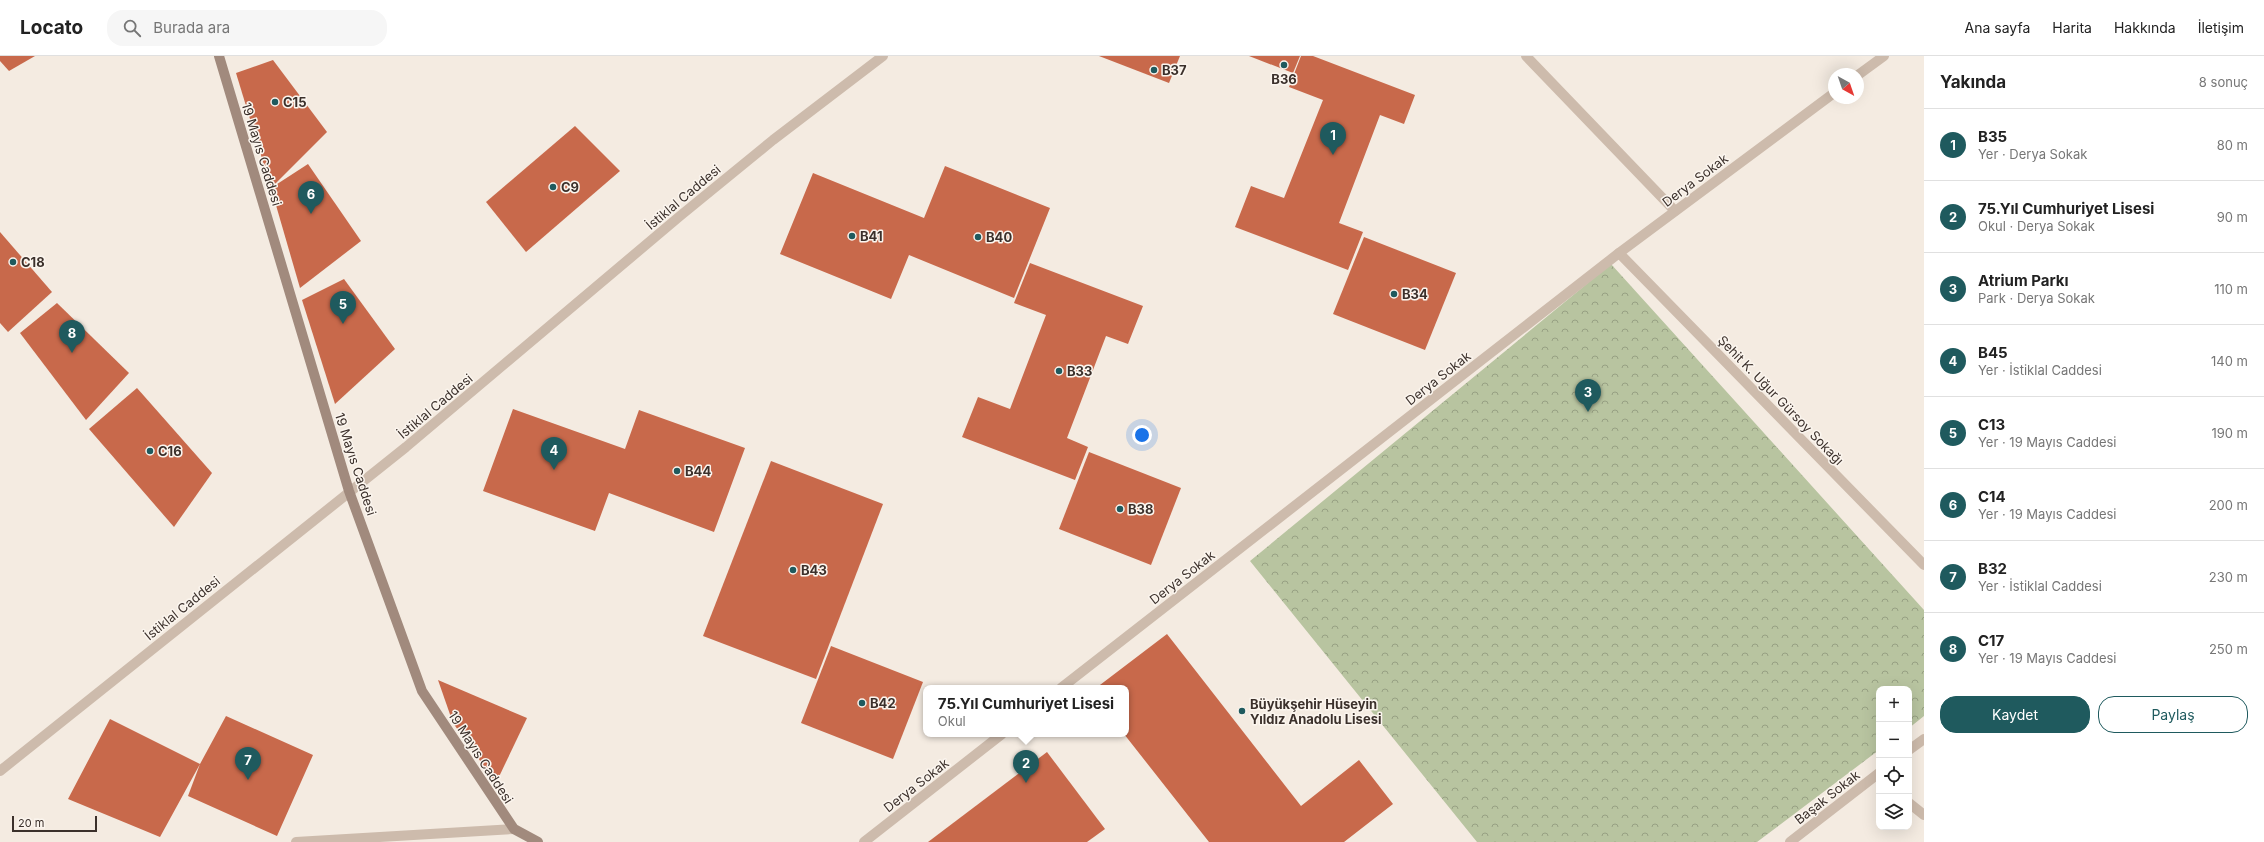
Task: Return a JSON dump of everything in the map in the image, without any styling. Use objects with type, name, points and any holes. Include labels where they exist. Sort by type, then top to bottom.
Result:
[{"type":"street","name":"19 Mayıs Caddesi","points":[[218,56],[349,491],[422,691],[514,829],[538,842]]},
{"type":"street","name":"İstiklal Caddesi","points":[[0,771],[406,447],[761,150],[883,56]]},
{"type":"street","points":[[1526,56],[1675,211]]},
{"type":"street","points":[[1864,71],[1884,56]]},
{"type":"street","name":"Derya Sokak","points":[[1066,685],[1619,253],[1828,97]]},
{"type":"street","name":"Şehit K. Uğur Gürsoy Sokağı","points":[[1619,253],[1924,565]]},
{"type":"street","name":"Derya Sokak","points":[[864,842],[998,737]]},
{"type":"street","points":[[1912,748],[1924,739]]},
{"type":"street","name":"Başak Sokak","points":[[1790,842],[1876,778]]},
{"type":"street","points":[[1912,805],[1924,815]]},
{"type":"street","points":[[296,842],[514,829]]},
{"type":"green space","points":[[1611,264],[1924,610],[1924,716],[1912,726],[1912,686],[1876,686],[1876,752],[1757,842],[1477,842],[1250,561]]},
{"type":"building","points":[[0,56],[35,56],[9,71],[0,61]]},
{"type":"building","name":"B37","points":[[1099,56],[1180,56],[1169,83]]},
{"type":"building","name":"B36","points":[[1249,56],[1300,56],[1293,73]]},
{"type":"building","points":[[1301,56],[1313,56],[1415,95],[1404,124],[1380,115],[1339,223],[1363,232],[1348,270],[1235,227],[1251,186],[1284,198],[1323,100],[1289,87]]},
{"type":"building","name":"C15","points":[[273,60],[327,132],[271,188],[236,73]]},
{"type":"building","name":"C9","points":[[575,126],[620,171],[526,252],[486,202]]},
{"type":"building","points":[[308,164],[361,241],[300,288],[271,188]]},
{"type":"building","points":[[945,166],[1050,208],[1014,298],[909,255],[891,299],[780,254],[813,173],[924,218]]},
{"type":"building","name":"C18","points":[[0,232],[52,292],[8,332],[0,323]]},
{"type":"building","name":"B34","points":[[1364,237],[1456,273],[1425,350],[1333,314]]},
{"type":"building","name":"B33","points":[[1030,263],[1143,306],[1128,344],[1106,336],[1067,438],[1088,447],[1075,480],[962,437],[978,397],[1010,409],[1046,315],[1014,303]]},
{"type":"building","points":[[344,279],[395,349],[335,404],[302,300]]},
{"type":"building","points":[[57,303],[129,373],[86,420],[20,333]]},
{"type":"building","name":"C16","points":[[137,388],[212,473],[174,527],[89,429]]},
{"type":"building","points":[[513,409],[625,449],[639,410],[745,448],[714,532],[609,493],[595,531],[483,491]]},
{"type":"building","name":"B38","points":[[1089,452],[1181,488],[1151,565],[1059,529]]},
{"type":"building","name":"B43","points":[[771,461],[883,504],[816,679],[703,636]]},
{"type":"building","points":[[1167,634],[1301,806],[1359,760],[1393,804],[1344,842],[1209,842],[1126,737],[1129,737],[1129,685],[1100,685]]},
{"type":"building","name":"B42","points":[[831,646],[923,682],[893,759],[801,723]]},
{"type":"building","points":[[438,680],[527,718],[496,783],[453,723]]},
{"type":"building","points":[[226,716],[313,755],[277,836],[188,796],[200,764]]},
{"type":"building","points":[[110,719],[200,764],[160,837],[68,799]]},
{"type":"building","points":[[1047,752],[1105,829],[1087,842],[928,842]]},
{"type":"place","name":"B36","points":[[1284,65]]},
{"type":"place","name":"B37","points":[[1154,70]]},
{"type":"place","name":"C15","points":[[275,102]]},
{"type":"place","name":"B35","points":[[1333,155]]},
{"type":"place","name":"C9","points":[[553,187]]},
{"type":"place","name":"C14","points":[[311,214]]},
{"type":"place","name":"B41","points":[[852,236]]},
{"type":"place","name":"B40","points":[[978,237]]},
{"type":"place","name":"C18","points":[[13,262]]},
{"type":"place","name":"B34","points":[[1394,294]]},
{"type":"place","name":"C13","points":[[343,324]]},
{"type":"place","name":"C17","points":[[72,353]]},
{"type":"place","name":"B33","points":[[1059,371]]},
{"type":"place","name":"Atrium Parkı","points":[[1588,412]]},
{"type":"place","name":"C16","points":[[150,451]]},
{"type":"place","name":"B45","points":[[554,470]]},
{"type":"place","name":"B44","points":[[677,471]]},
{"type":"place","name":"B38","points":[[1120,509]]},
{"type":"place","name":"B43","points":[[793,570]]},
{"type":"place","name":"B42","points":[[862,703]]},
{"type":"place","name":"Büyükşehir Hüseyin Yıldız Anadolu Lisesi","points":[[1242,711]]},
{"type":"place","name":"B32","points":[[248,780]]},
{"type":"place","name":"75.Yıl Cumhuriyet Lisesi","points":[[1026,783]]}]
